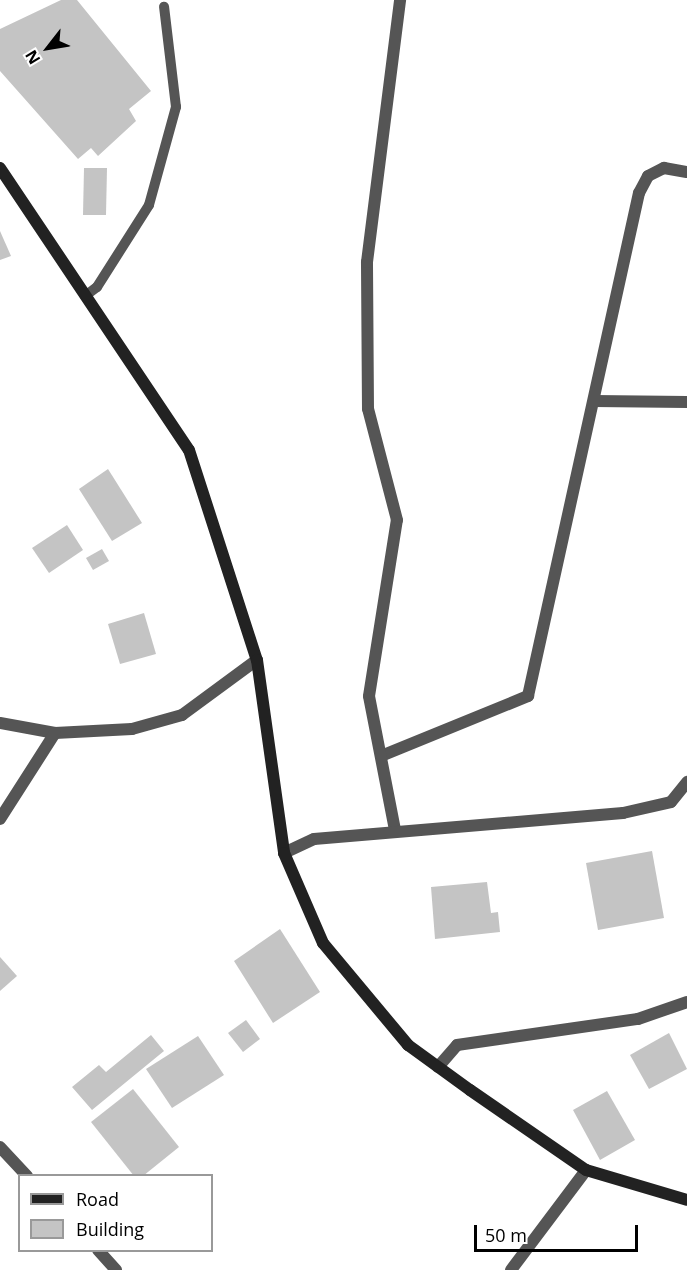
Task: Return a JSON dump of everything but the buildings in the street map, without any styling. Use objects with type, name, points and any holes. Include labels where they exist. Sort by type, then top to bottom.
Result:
[{"type":"street","points":[[395,830],[369,696],[397,520],[368,409],[367,262],[400,0]]},
{"type":"street","points":[[0,168],[189,450],[257,660],[284,853],[323,943],[408,1045],[586,1170],[687,1200]]},
{"type":"street","points":[[381,756],[528,696],[639,193],[648,176],[664,168],[687,172]]},
{"type":"street","points":[[594,400],[687,402]]},
{"type":"street","points":[[0,723],[55,733],[132,729],[182,715],[257,660]]},
{"type":"street","points":[[0,819],[55,733]]},
{"type":"street","points":[[284,853],[314,839],[395,830],[623,813],[671,802],[687,782]]},
{"type":"street","points":[[438,1066],[457,1045],[638,1019],[687,1002]]},
{"type":"street","points":[[0,1147],[25,1174]]},
{"type":"street","points":[[511,1270],[586,1170]]},
{"type":"street","points":[[99,1252],[116,1270]]},
{"type":"lane","points":[[85,296],[97,287],[149,205],[176,107],[164,7]]}]
